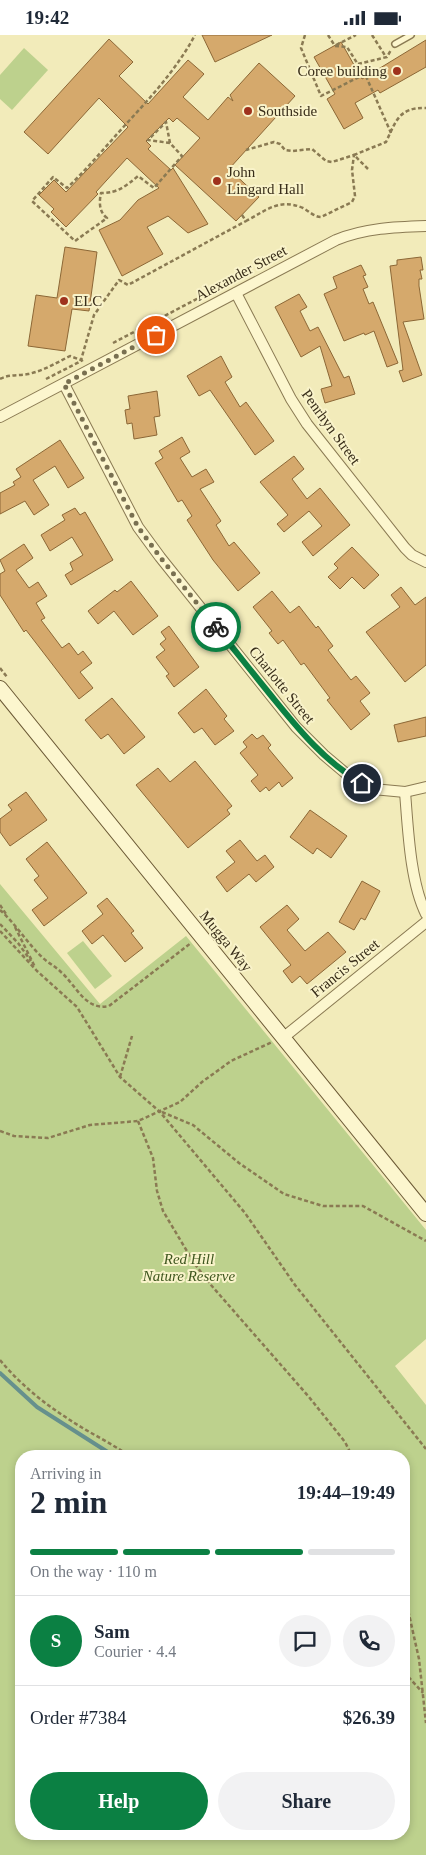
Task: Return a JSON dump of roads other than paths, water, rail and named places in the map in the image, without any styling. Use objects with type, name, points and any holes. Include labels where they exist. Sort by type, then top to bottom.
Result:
[{"type":"main road","name":"Mugga Way","points":[[0,688],[426,1214]]},
{"type":"street","name":"Alexander Street","points":[[0,417],[348,235],[374,229],[426,226]]},
{"type":"street","name":"Penrhyn Street","points":[[236,293],[291,399],[307,424],[405,547],[412,555],[426,562]]},
{"type":"street","name":"Charlotte Street","points":[[64,384],[138,527],[166,565],[296,727],[324,755],[350,777],[373,789],[405,792],[426,787]]},
{"type":"street","points":[[405,792],[414,873],[426,914]]},
{"type":"street","name":"Francis Street","points":[[284,1037],[426,922]]},
{"type":"lane","points":[[395,44],[411,35]]},
{"type":"waterway","points":[[0,1373],[37,1407],[105,1450]]},
{"type":"place","name":"Coree building","points":[[397,71]]},
{"type":"place","name":"Southside","points":[[248,111]]},
{"type":"place","name":"John Lingard Hall","points":[[217,181]]},
{"type":"place","name":"ELC","points":[[64,301]]},
{"type":"park label","name":"Red Hill Nature Reserve","points":[[189,1268]]}]
